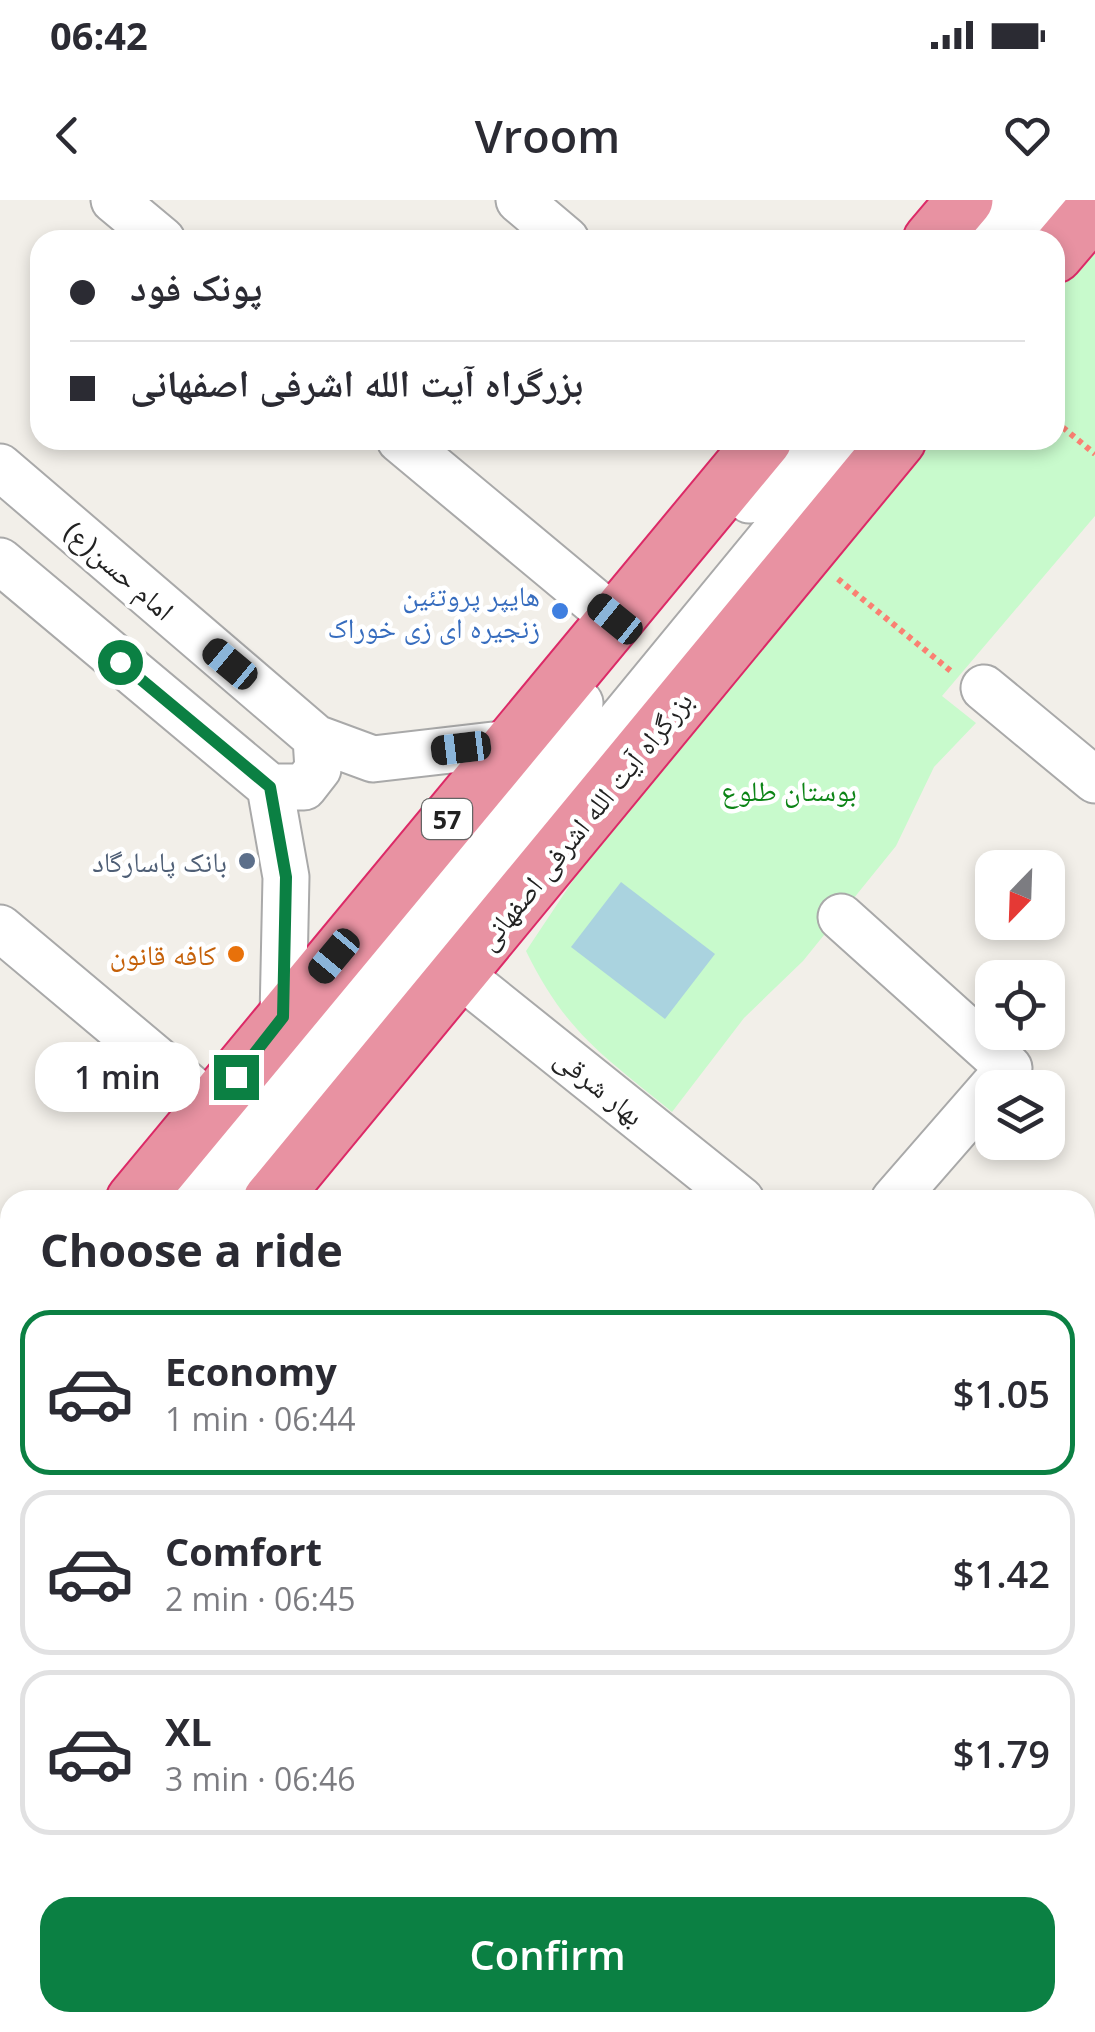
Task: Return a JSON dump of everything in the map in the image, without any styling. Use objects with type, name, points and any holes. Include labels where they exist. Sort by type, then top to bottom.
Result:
[{"type":"highway","points":[[940,230],[965,200]]},
{"type":"highway","points":[[1065,242],[1095,208]]},
{"type":"highway","name":"57","points":[[142,1190],[756,450]]},
{"type":"highway","name":"بزرگراه آیت الله اشرفی اصفهانی","points":[[280,1190],[890,450]]},
{"type":"street","points":[[114,200],[150,230]]},
{"type":"street","points":[[519,200],[554,230]]},
{"type":"street","points":[[977,230],[1003,200]]},
{"type":"street","points":[[1029,230],[1054,200]]},
{"type":"street","points":[[412,450],[615,619]]},
{"type":"street","points":[[180,1190],[791,450]]},
{"type":"street","points":[[234,1190],[843,450]]},
{"type":"street","name":"امام حسن(ع)","points":[[0,467],[316,738],[373,758],[510,743]]},
{"type":"street","points":[[0,562],[270,787],[304,787],[318,768],[316,738]]},
{"type":"street","points":[[968,680],[1095,780]]},
{"type":"street","points":[[270,787],[286,877],[283,1017]]},
{"type":"street","points":[[840,916],[1009,1068],[903,1190]]},
{"type":"street","points":[[0,928],[212,1106]]},
{"type":"street","name":"بهار شرقی","points":[[458,973],[729,1190]]},
{"type":"path","points":[[1065,428],[1095,454]]},
{"type":"path","points":[[833,575],[968,680]]},
{"type":"green space","name":"بوستان طلوع","points":[[1095,240],[1095,516],[942,696],[976,723],[934,767],[896,846],[803,961],[744,1018],[672,1112],[588,1041],[556,1003],[526,951],[612,822],[726,676],[918,450],[1065,450],[1065,275]]},
{"type":"water","points":[[621,882],[715,954],[665,1019],[571,947]]},
{"type":"place","name":"هایپر پروتئین زنجیره ای زی خوراک","points":[[560,611]]},
{"type":"place","name":"بانک پاسارگاد","points":[[247,861]]},
{"type":"place","name":"کافه قانون","points":[[236,954]]},
{"type":"route","points":[[120,662],[270,787],[286,877],[283,1017],[236,1077]]}]
